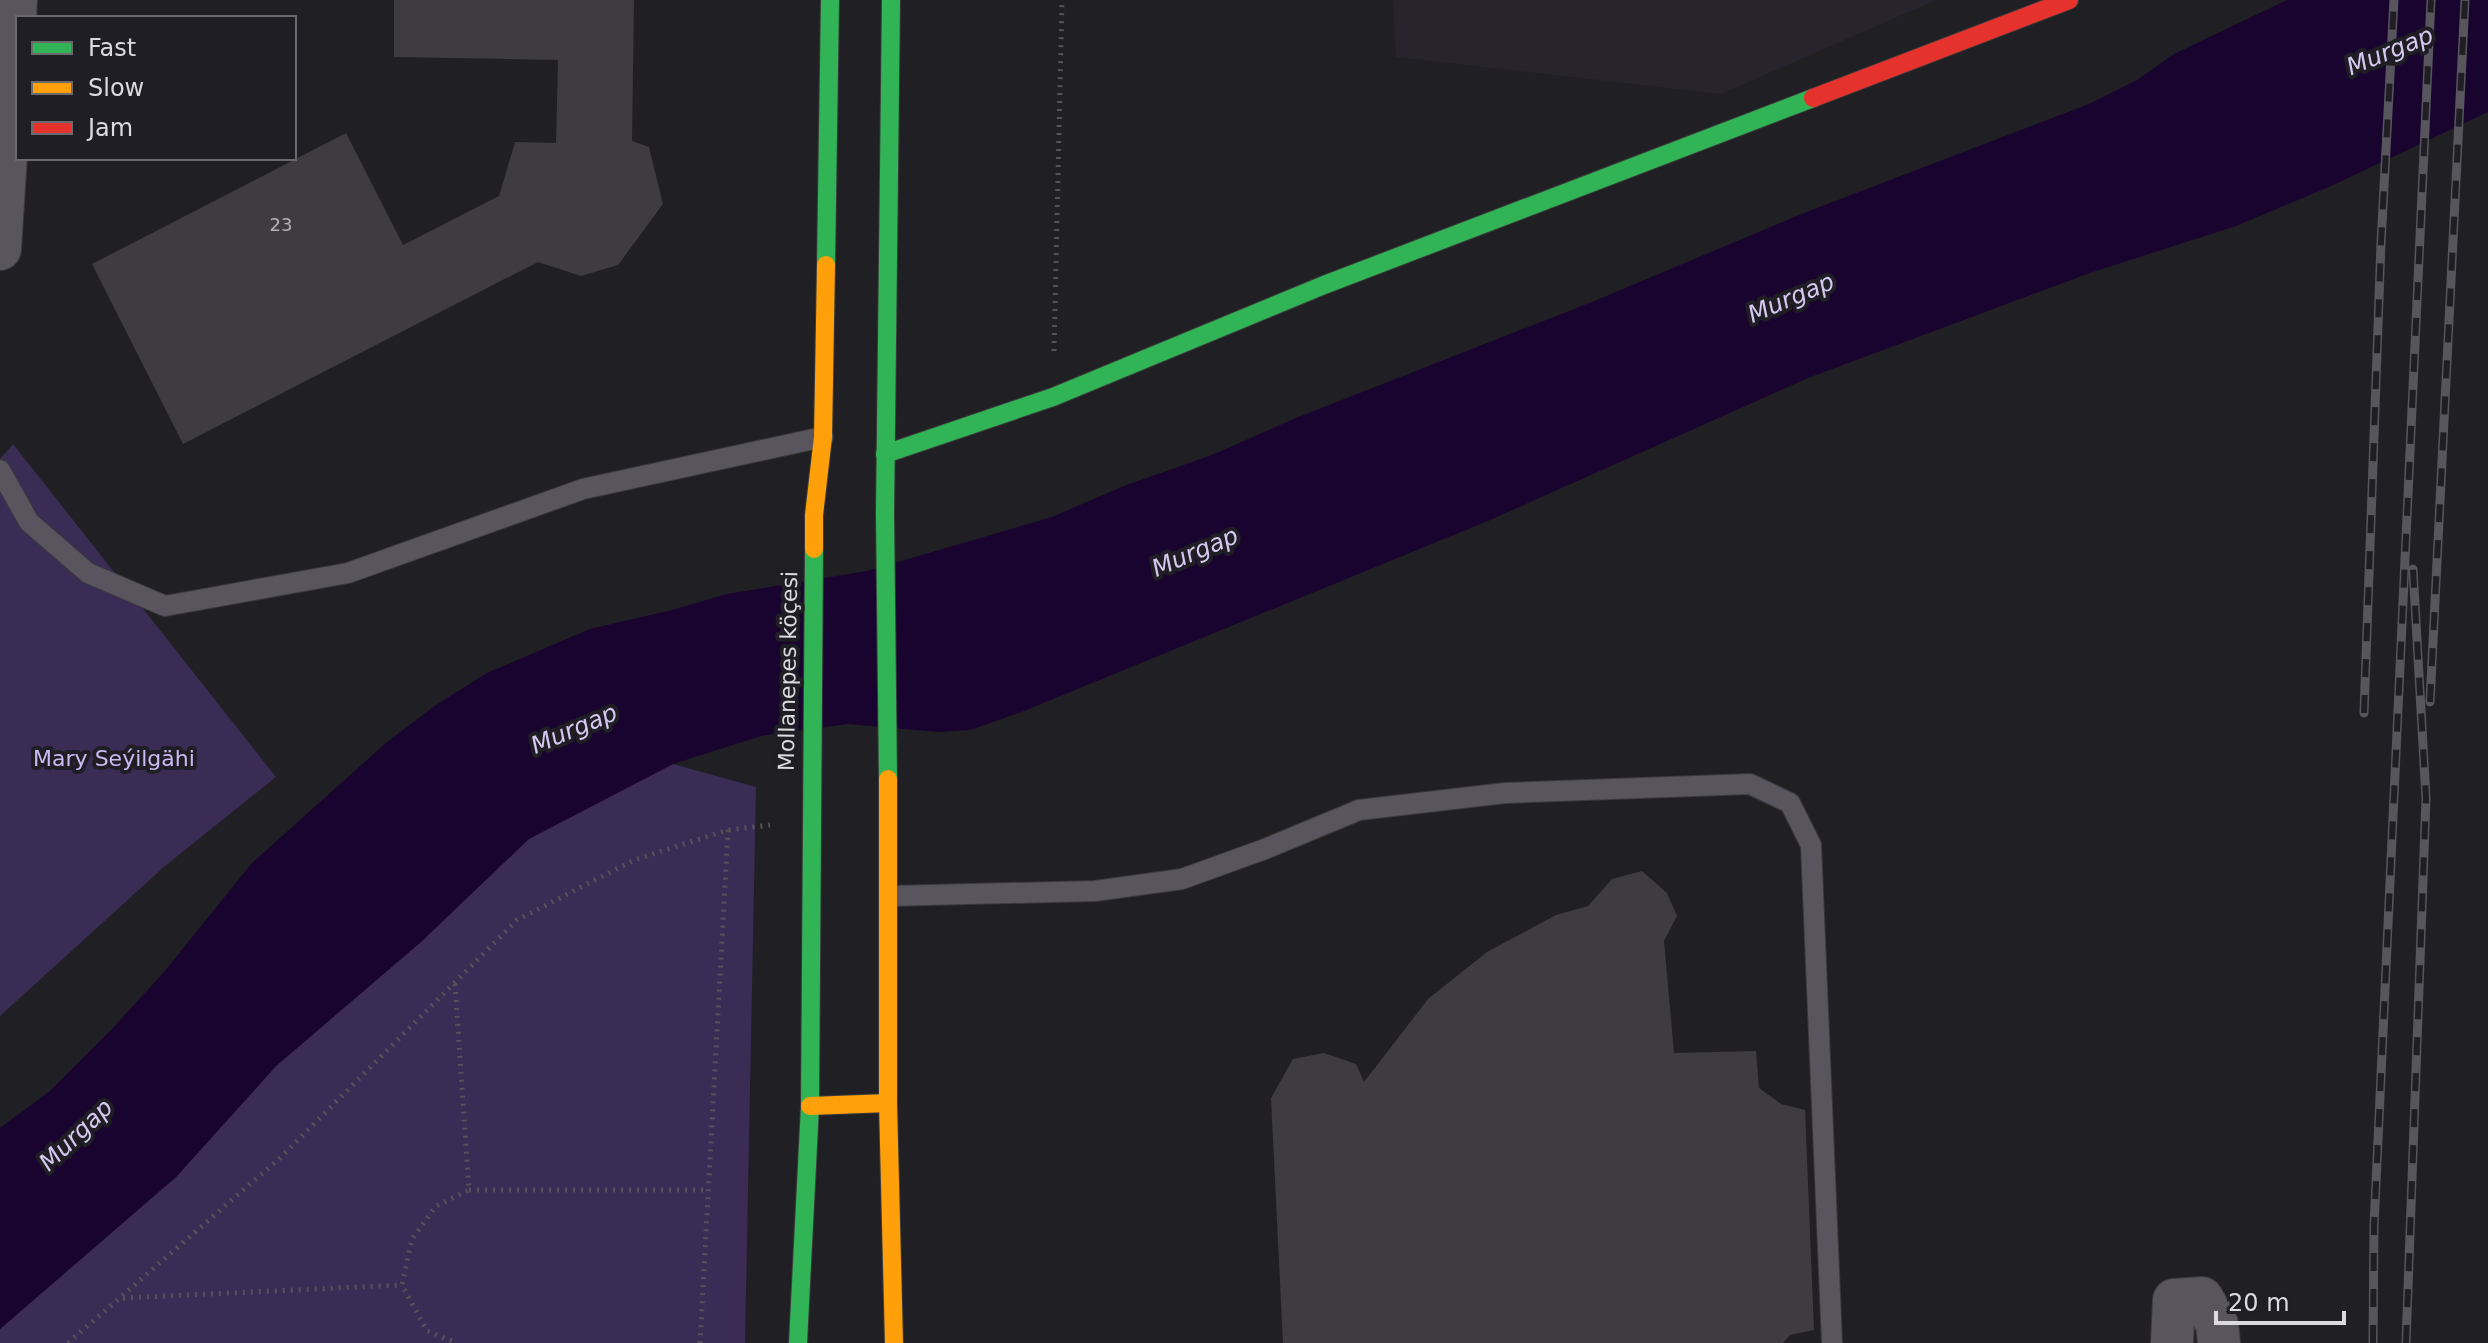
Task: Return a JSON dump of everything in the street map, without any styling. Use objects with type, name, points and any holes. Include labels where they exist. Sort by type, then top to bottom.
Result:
[{"type":"street","points":[[0,249],[16,0]]},
{"type":"street","name":"Mollanepes köçesi","points":[[798,1343],[810,1106],[814,515],[823,437],[830,0]]},
{"type":"street","points":[[891,0],[885,514],[888,1103],[894,1343]]},
{"type":"street","points":[[885,454],[1053,397],[1338,279],[2069,0]]},
{"type":"street","points":[[810,1106],[888,1103]]},
{"type":"street","points":[[2172,1343],[2174,1300],[2202,1298],[2217,1324],[2219,1343]]},
{"type":"lane","points":[[0,470],[29,522],[88,573],[165,606],[348,573],[583,489],[823,437]]},
{"type":"lane","points":[[889,896],[1095,891],[1182,879],[1359,810],[1505,793],[1750,784],[1790,803],[1811,845],[1832,1343]]},
{"type":"path","points":[[1053,397],[1062,0]]},
{"type":"path","points":[[68,1343],[280,1158],[517,920],[634,860],[728,830],[811,820]]},
{"type":"path","points":[[700,1343],[728,830]]},
{"type":"path","points":[[455,983],[469,1190]]},
{"type":"path","points":[[457,1343],[427,1331],[402,1285],[412,1239],[436,1206],[469,1190],[708,1190]]},
{"type":"path","points":[[121,1298],[402,1285]]},
{"type":"shaded area","points":[[1393,0],[1936,0],[1721,94],[1396,57]]},
{"type":"green space","name":"Mary Seýilgähi","points":[[13,444],[276,777],[165,866],[0,1016],[0,459]]},
{"type":"green space","points":[[673,764],[756,787],[745,1343],[0,1343],[0,1329],[176,1177],[276,1066],[422,941],[528,839]]},
{"type":"water","name":"Murgap","points":[[2287,0],[2488,0],[2488,112],[2331,186],[2236,226],[2090,273],[1808,378],[1490,520],[1019,713],[970,730],[939,732],[847,724],[761,736],[673,764],[529,839],[422,941],[276,1066],[176,1177],[0,1329],[0,1128],[50,1091],[112,1029],[164,972],[252,863],[387,742],[436,705],[487,673],[590,629],[727,594],[867,571],[1052,517],[1592,302],[1804,213],[2089,104],[2137,80],[2174,54]]},
{"type":"building","points":[[394,0],[634,0],[632,141],[649,147],[663,204],[618,265],[581,276],[538,262],[183,444],[92,264],[346,133],[403,245],[499,196],[515,142],[556,143],[558,60],[394,57]]},
{"type":"building","points":[[1642,871],[1667,893],[1677,916],[1664,941],[1674,1053],[1756,1051],[1759,1088],[1781,1104],[1805,1110],[1814,1330],[1790,1335],[1783,1343],[1283,1343],[1271,1098],[1293,1059],[1324,1053],[1356,1064],[1364,1082],[1428,999],[1487,952],[1556,915],[1588,906],[1612,879]]},
{"type":"railway","points":[[2364,713],[2381,243],[2394,0]]},
{"type":"railway","points":[[2373,1343],[2374,1226],[2431,0]]},
{"type":"railway","points":[[2430,702],[2465,0]]},
{"type":"railway","points":[[2406,1343],[2426,798],[2413,569]]},
{"type":"traffic: fast","points":[[826,265],[830,0]]},
{"type":"traffic: fast","points":[[888,779],[885,514],[891,0]]},
{"type":"traffic: fast","points":[[885,454],[1053,397],[1324,285],[1813,98]]},
{"type":"traffic: fast","points":[[798,1343],[810,1106],[814,549]]},
{"type":"traffic: slow","points":[[814,549],[814,515],[823,437],[826,265]]},
{"type":"traffic: slow","points":[[888,779],[888,1103],[894,1343]]},
{"type":"traffic: slow","points":[[810,1106],[888,1103]]},
{"type":"traffic: jam","points":[[1813,98],[2069,0]]}]
